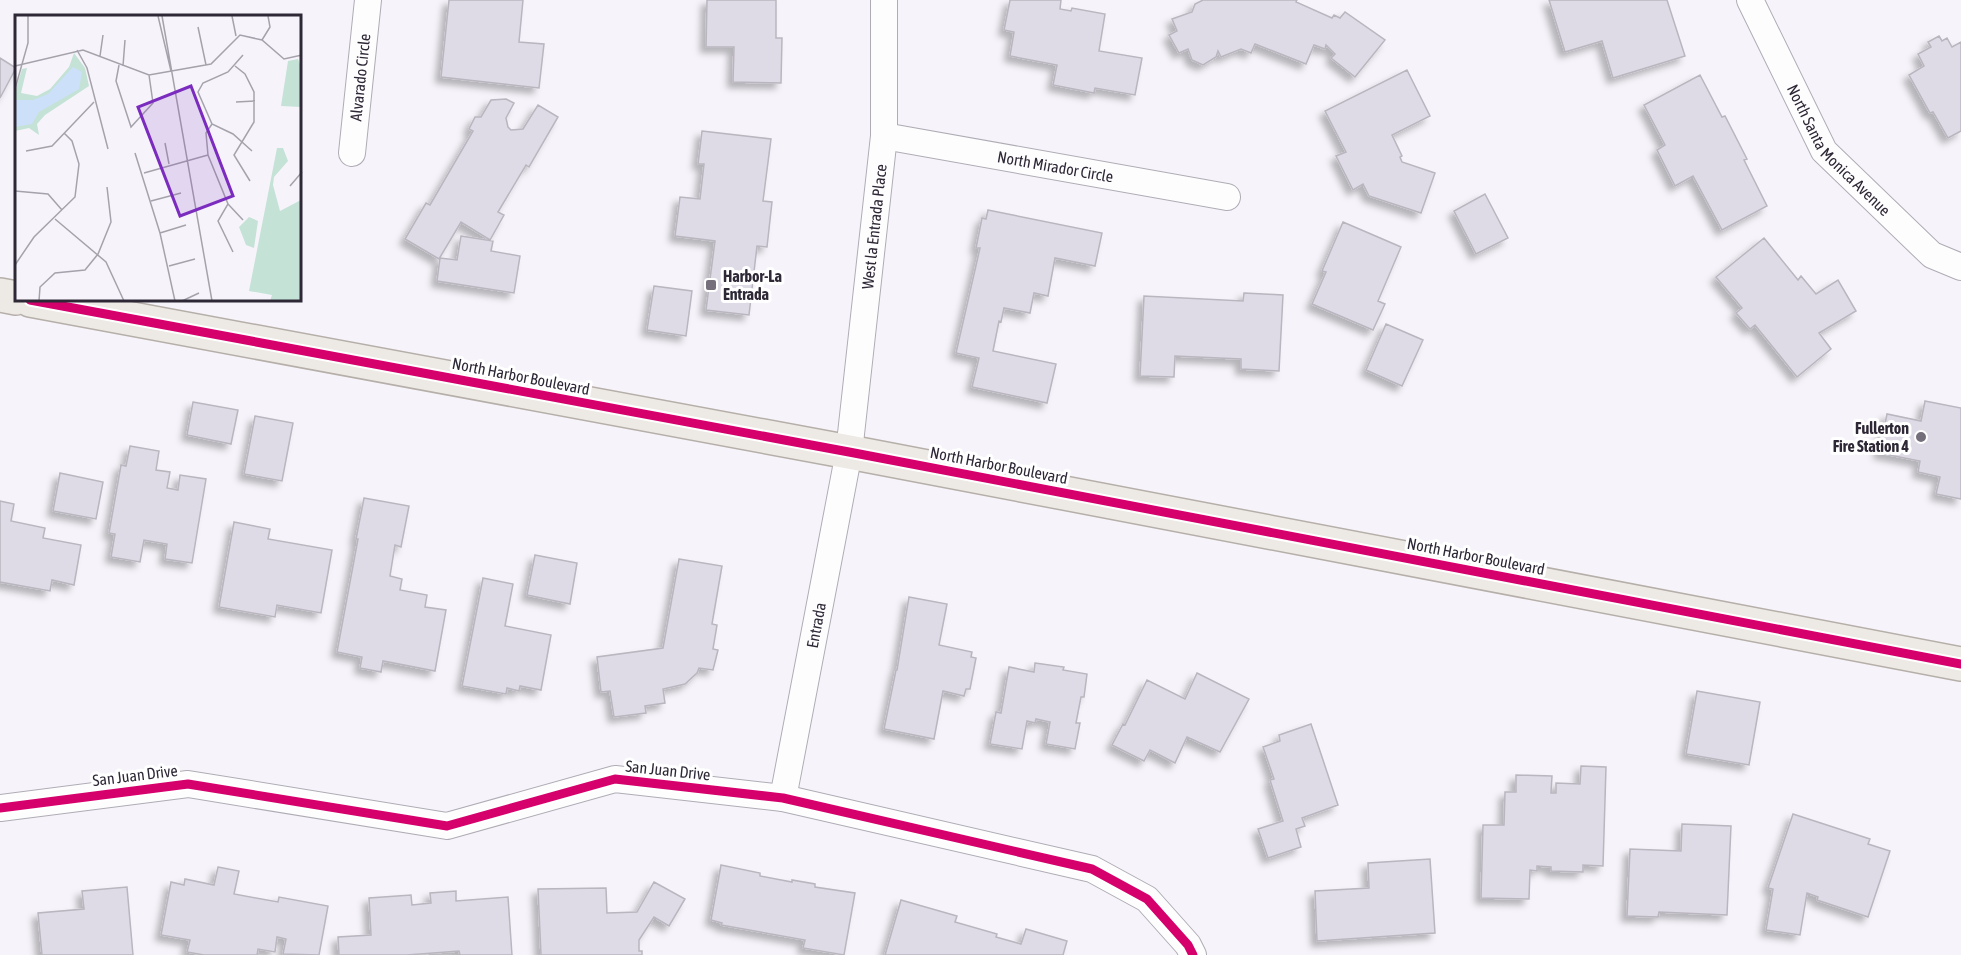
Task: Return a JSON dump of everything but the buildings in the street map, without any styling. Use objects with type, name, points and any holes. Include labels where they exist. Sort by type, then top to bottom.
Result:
[{"type":"main road","points":[[0,295],[15,298]]},
{"type":"main road","name":"North Harbor Boulevard","points":[[41,302],[849,452],[1961,664]]},
{"type":"street","name":"Alvarado Circle","points":[[352,153],[368,0]]},
{"type":"street","name":"West la Entrada Place","points":[[849,452],[884,136],[884,0]]},
{"type":"street","name":"North Santa Monica Avenue","points":[[1750,0],[1824,151],[1932,255],[1961,267]]},
{"type":"street","name":"North Mirador Circle","points":[[884,136],[1227,197]]},
{"type":"street","name":"Entrada","points":[[783,798],[849,452]]},
{"type":"street","name":"San Juan Drive","points":[[0,808],[188,784],[447,826],[615,779],[783,798],[1092,869],[1147,899],[1188,945],[1194,955]]},
{"type":"cycle path","points":[[41,302],[849,452],[1961,664]]},
{"type":"cycle path","points":[[0,808],[188,784],[447,826],[615,779],[783,798],[1092,869],[1147,899],[1188,945],[1193,955]]},
{"type":"place","name":"Harbor-La Entrada","points":[[711,285]]},
{"type":"place","name":"Fullerton Fire Station 4","points":[[1921,437]]}]
